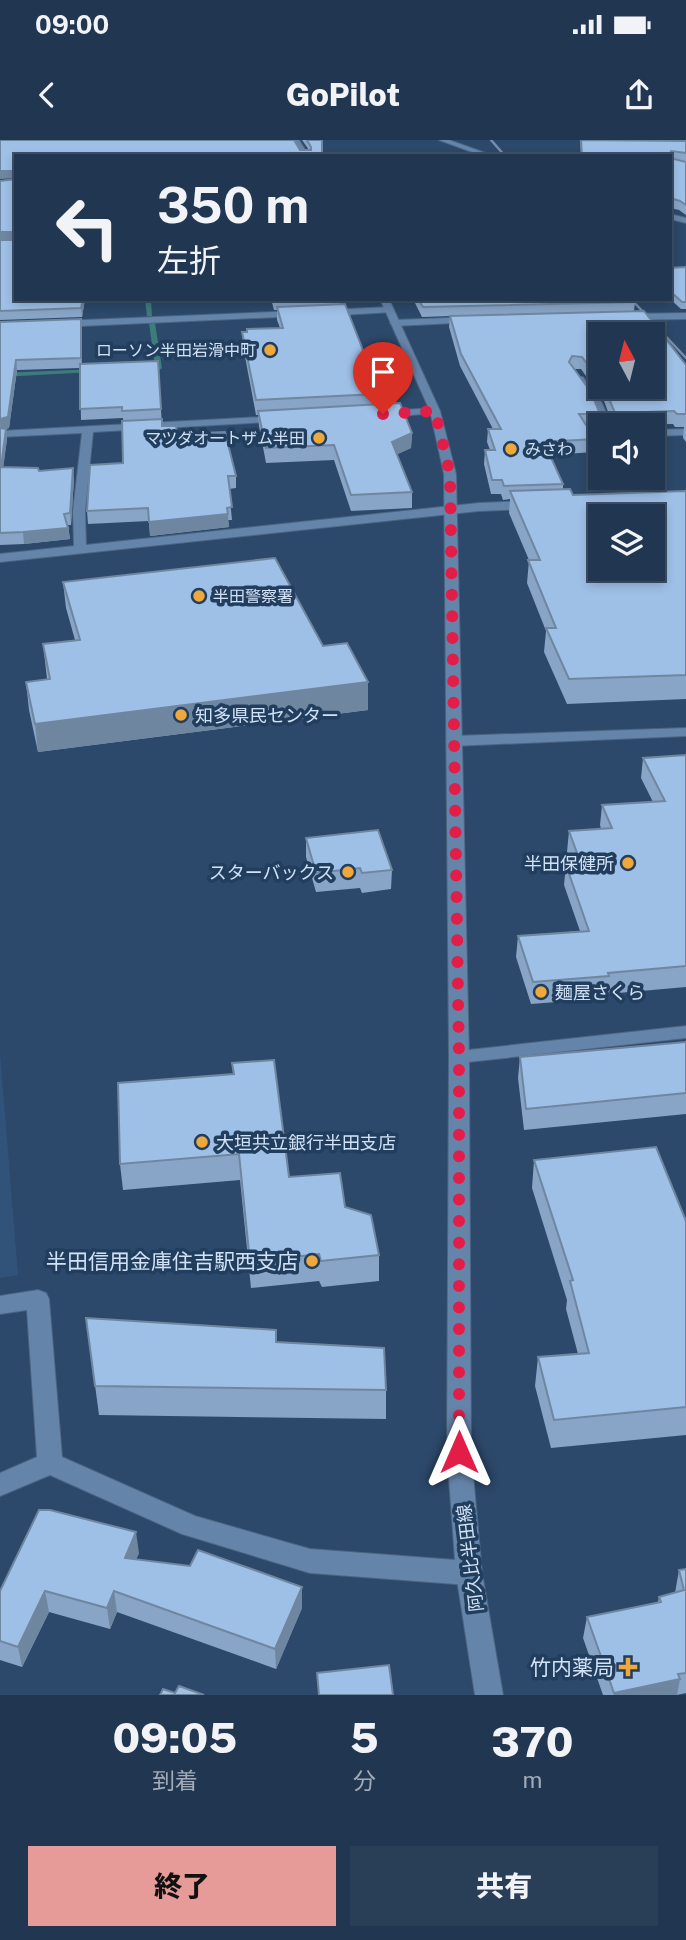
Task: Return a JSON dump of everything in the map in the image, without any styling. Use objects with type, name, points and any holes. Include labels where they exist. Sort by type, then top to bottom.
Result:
[{"type":"street","points":[[442,140],[484,154]]},
{"type":"street","points":[[54,324],[389,311],[489,320]]},
{"type":"street","name":"阿久比半田線","points":[[389,311],[435,411],[450,474],[459,1057],[459,1452],[469,1573],[489,1695]]},
{"type":"street","points":[[622,317],[686,316]]},
{"type":"street","points":[[575,373],[601,413]]},
{"type":"street","points":[[367,415],[435,411]]},
{"type":"street","points":[[0,434],[299,418]]},
{"type":"street","points":[[80,550],[79,511],[89,430]]},
{"type":"street","points":[[665,433],[686,432]]},
{"type":"street","points":[[634,490],[641,502]]},
{"type":"street","points":[[0,558],[451,511],[547,505]]},
{"type":"street","points":[[454,741],[686,732]]},
{"type":"street","points":[[459,1057],[686,1032]]},
{"type":"street","points":[[0,1305],[38,1299],[50,1462]]},
{"type":"street","points":[[0,1485],[50,1462],[191,1526],[310,1561],[469,1573]]},
{"type":"shaded area","points":[[0,1053],[18,1275],[0,1278]]},
{"type":"building","points":[[0,140],[294,140],[300,150],[311,150],[307,140],[322,140],[322,153],[362,154],[14,154],[14,171],[0,171]]},
{"type":"building","points":[[581,140],[686,141],[686,153],[671,151],[670,154],[582,154]]},
{"type":"building","points":[[672,158],[686,162],[686,205],[672,199]]},
{"type":"building","points":[[14,179],[14,232],[0,232],[0,181]]},
{"type":"building","points":[[0,240],[14,240],[14,301],[83,301],[81,308],[0,311]]},
{"type":"building","points":[[686,267],[686,302],[682,302],[672,293],[672,268]]},
{"type":"building","points":[[419,301],[635,302],[423,307]]},
{"type":"building","points":[[345,304],[368,363],[386,362],[397,393],[256,400],[242,332],[247,332],[247,329],[283,328],[277,307]]},
{"type":"building","points":[[644,311],[653,322],[588,322],[588,365],[582,357],[572,356],[569,362],[588,388],[588,399],[594,399],[600,413],[579,414],[588,428],[588,439],[544,442],[563,484],[504,486],[502,480],[492,480],[485,450],[495,450],[488,429],[501,429],[461,354],[450,316]]},
{"type":"building","points":[[81,319],[81,358],[16,360],[8,417],[0,419],[0,322]]},
{"type":"building","points":[[665,338],[686,365],[686,414],[677,414],[674,411],[615,413],[609,399],[665,399]]},
{"type":"building","points":[[158,361],[161,409],[80,409],[80,364]]},
{"type":"building","points":[[400,403],[412,433],[392,442],[412,492],[351,495],[334,445],[266,448],[258,411]]},
{"type":"building","points":[[162,419],[162,426],[176,426],[177,434],[225,432],[236,476],[228,476],[232,507],[227,508],[228,514],[149,522],[148,508],[87,511],[90,465],[123,463],[122,421]]},
{"type":"building","points":[[0,428],[6,429],[1,467],[38,468],[39,471],[73,468],[70,513],[64,514],[68,528],[0,533]]},
{"type":"building","points":[[570,489],[573,495],[686,491],[686,675],[569,679],[546,628],[556,628],[528,560],[540,560],[510,491]]},
{"type":"building","points":[[275,558],[323,646],[347,643],[368,682],[35,724],[26,682],[50,679],[43,644],[80,640],[63,582]]},
{"type":"building","points":[[686,755],[686,966],[533,982],[518,936],[589,931],[566,865],[581,864],[569,831],[612,828],[602,805],[665,801],[643,758]]},
{"type":"building","points":[[378,830],[392,870],[362,873],[360,868],[316,873],[306,838]]},
{"type":"building","points":[[686,1042],[686,1093],[526,1109],[520,1057]]},
{"type":"building","points":[[274,1060],[289,1177],[340,1173],[345,1207],[371,1215],[379,1255],[321,1261],[319,1254],[250,1262],[239,1154],[120,1164],[118,1083],[234,1074],[232,1063]]},
{"type":"building","points":[[656,1147],[686,1221],[686,1407],[554,1420],[538,1357],[589,1353],[570,1281],[573,1280],[534,1160]]},
{"type":"building","points":[[86,1318],[276,1330],[276,1342],[384,1348],[386,1390],[95,1386]]},
{"type":"building","points":[[39,1510],[50,1510],[136,1532],[125,1558],[190,1566],[198,1550],[302,1587],[275,1649],[114,1591],[107,1608],[45,1591],[18,1647],[0,1641],[0,1591]]},
{"type":"building","points":[[686,1569],[686,1673],[678,1674],[680,1679],[614,1693],[587,1617],[661,1602],[659,1597],[684,1590],[679,1570]]},
{"type":"building","points":[[389,1665],[393,1695],[319,1695],[317,1673]]},
{"type":"building","points":[[179,1686],[204,1695],[160,1695],[163,1689],[175,1693]]},
{"type":"waterway","points":[[148,301],[150,316]]},
{"type":"waterway","points":[[144,368],[159,368],[152,323]]},
{"type":"waterway","points":[[0,375],[94,370]]},
{"type":"railway","points":[[491,140],[503,154]]},
{"type":"railway","points":[[633,301],[686,358]]},
{"type":"place","name":"ローソン半田岩滑中町","points":[[270,350]]},
{"type":"place","name":"マツダオートザム半田","points":[[319,438]]},
{"type":"place","name":"みさわ","points":[[511,449]]},
{"type":"place","name":"半田警察署","points":[[199,596]]},
{"type":"place","name":"知多県民センター","points":[[181,715]]},
{"type":"place","name":"半田保健所","points":[[628,863]]},
{"type":"place","name":"スターバックス","points":[[348,872]]},
{"type":"place","name":"麺屋さくら","points":[[541,992]]},
{"type":"place","name":"大垣共立銀行半田支店","points":[[202,1142]]},
{"type":"place","name":"半田信用金庫住吉駅西支店","points":[[312,1261]]},
{"type":"place","name":"竹内薬局","points":[[628,1667]]},
{"type":"route","points":[[383,414],[435,411],[450,474],[459,1057],[459,1452]]}]
